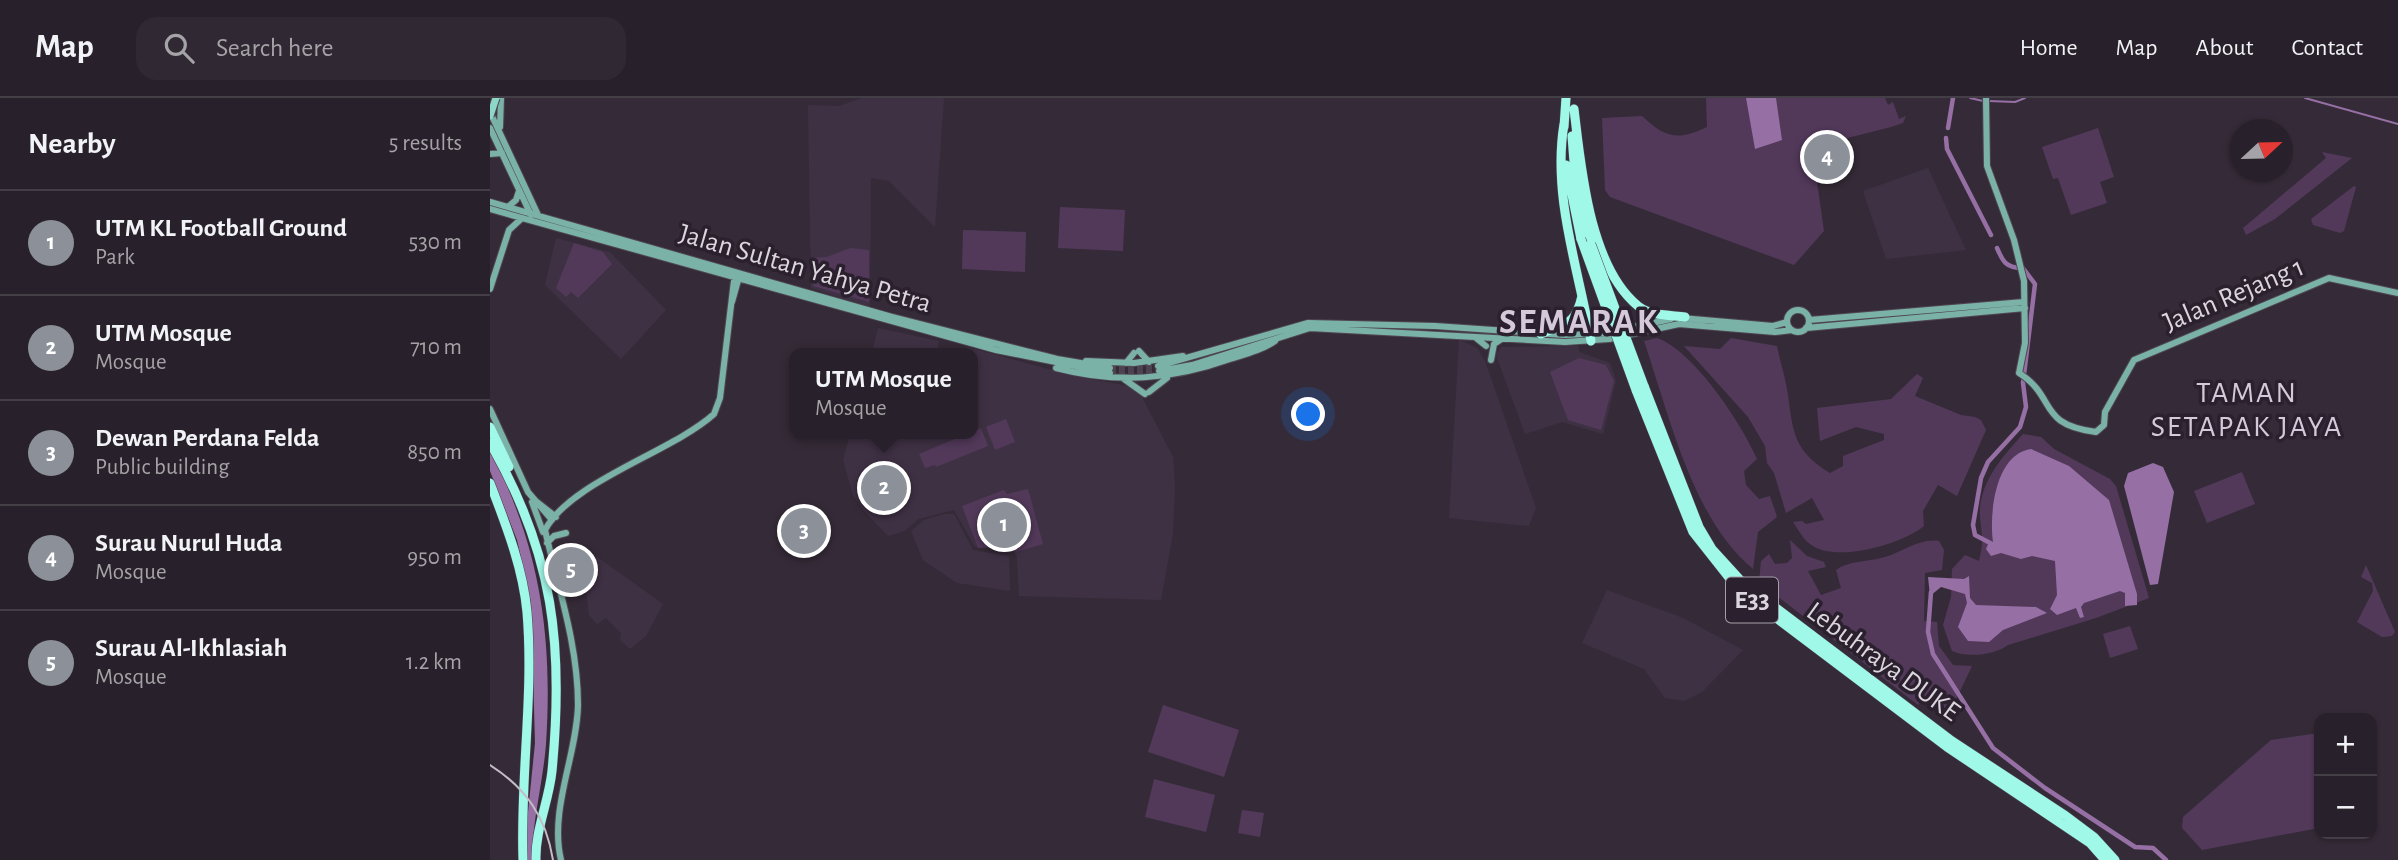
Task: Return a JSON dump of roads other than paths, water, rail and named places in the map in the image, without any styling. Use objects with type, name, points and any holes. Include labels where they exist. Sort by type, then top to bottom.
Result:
[{"type":"highway","name":"Lebuhraya DUKE","points":[[1566,98],[1564,124],[1569,189],[1581,239],[1688,506],[1712,549],[1743,583],[1788,620],[1950,744],[2091,843],[2105,860]]},
{"type":"highway","name":"Lebuhraya DUKE","points":[[1574,98],[1572,157],[1576,188],[1591,244],[1640,388]]},
{"type":"highway","points":[[1574,109],[1592,219],[1618,282],[1645,310],[1685,317]]},
{"type":"highway","points":[[1564,124],[1560,146],[1562,197],[1590,338]]},
{"type":"highway","points":[[1541,334],[1561,328],[1572,321],[1578,311],[1582,290]]},
{"type":"highway","points":[[490,427],[509,468],[546,581],[556,636],[553,766],[537,838],[536,860]]},
{"type":"highway","points":[[490,443],[516,492]]},
{"type":"highway","points":[[490,483],[520,572],[527,614],[528,697],[521,806],[523,860]]},
{"type":"highway","points":[[490,496],[500,510]]},
{"type":"highway","name":"Lebuhraya DUKE","points":[[1950,744],[2066,816],[2094,837],[2115,860]]},
{"type":"main road","points":[[498,98],[490,119],[519,191],[530,212],[543,226]]},
{"type":"main road","points":[[498,98],[501,135]]},
{"type":"main road","points":[[1985,101],[1984,166],[2020,268],[2025,322]]},
{"type":"main road","points":[[490,119],[501,135],[538,215]]},
{"type":"main road","points":[[490,154],[502,153]]},
{"type":"main road","points":[[508,207],[516,200],[519,191]]},
{"type":"main road","name":"Jalan Sultan Yahya Petra","points":[[490,202],[737,275]]},
{"type":"main road","name":"Jalan Sultan Yahya Petra","points":[[490,209],[543,226],[737,275],[1020,353],[1113,371]]},
{"type":"main road","points":[[490,289],[509,230],[508,215]]},
{"type":"main road","points":[[509,230],[521,219]]},
{"type":"main road","points":[[2020,268],[2023,306]]},
{"type":"main road","points":[[546,539],[545,530],[553,518],[586,492],[714,414],[720,398],[737,275]]},
{"type":"main road","name":"Jalan Rejang 1","points":[[2025,322],[2025,343],[2019,373],[2037,386],[2050,413],[2063,424],[2096,432],[2104,425],[2105,412],[2134,360],[2329,278],[2398,293]]},
{"type":"main road","points":[[2009,307],[2020,291]]},
{"type":"main road","points":[[1809,320],[2023,306]]},
{"type":"main road","points":[[1806,328],[2009,307],[2022,316],[2025,322]]},
{"type":"main road","points":[[1124,363],[1155,368],[1192,365],[1316,328],[1505,338],[1590,338],[1679,324],[1801,332],[1809,320],[1806,313],[1797,310],[1790,313],[1787,322]]},
{"type":"main road","points":[[1124,379],[1292,326],[1319,323],[1462,327],[1590,338],[1685,317],[1773,326],[1787,322]]},
{"type":"main road","points":[[1787,322],[1792,330]]},
{"type":"main road","points":[[1462,327],[1479,337],[1486,346]]},
{"type":"main road","points":[[1479,337],[1492,329]]},
{"type":"main road","points":[[1168,377],[1136,352],[1113,371],[1147,393],[1168,377],[1201,370],[1258,350],[1281,337]]},
{"type":"main road","points":[[1491,360],[1494,344],[1505,338]]},
{"type":"main road","points":[[490,409],[546,539],[569,629],[578,701],[560,819],[561,860]]},
{"type":"main road","points":[[528,492],[553,518]]},
{"type":"main road","points":[[546,539],[566,533]]},
{"type":"waterway","points":[[1948,128],[1953,98]]},
{"type":"waterway","points":[[1970,98],[1983,101]]},
{"type":"waterway","points":[[1989,101],[2015,102],[2025,98]]},
{"type":"waterway","points":[[2305,98],[2398,124]]},
{"type":"waterway","points":[[1946,138],[1947,149],[1991,235]]},
{"type":"waterway","points":[[1994,545],[1975,535],[1973,525],[1981,478],[1988,462],[2020,427],[2026,407],[2023,383],[2035,284],[2023,268],[2006,263],[1997,248]]},
{"type":"waterway","points":[[1931,592],[1928,632],[1933,654],[1993,748],[2045,788],[2135,847],[2153,848],[2166,860]]},
{"type":"tunnel","points":[[1110,368],[1158,366]]},
{"type":"tunnel","points":[[1110,373],[1159,371]]},
{"type":"tram line","points":[[490,765],[514,784],[532,805],[545,830],[553,860]]},
{"type":"place","name":"Surau Nurul Huda","points":[[1827,157]]},
{"type":"place","name":"UTM Mosque","points":[[884,488]]},
{"type":"place","name":"UTM KL Football Ground","points":[[1004,525]]},
{"type":"place","name":"Dewan Perdana Felda","points":[[804,531]]},
{"type":"place","name":"Surau Al-Ikhlasiah","points":[[571,570]]},
{"type":"district","name":"SEMARAK","points":[[1579,322]]},
{"type":"district","name":"TAMAN SETAPAK JAYA","points":[[2247,410]]}]
